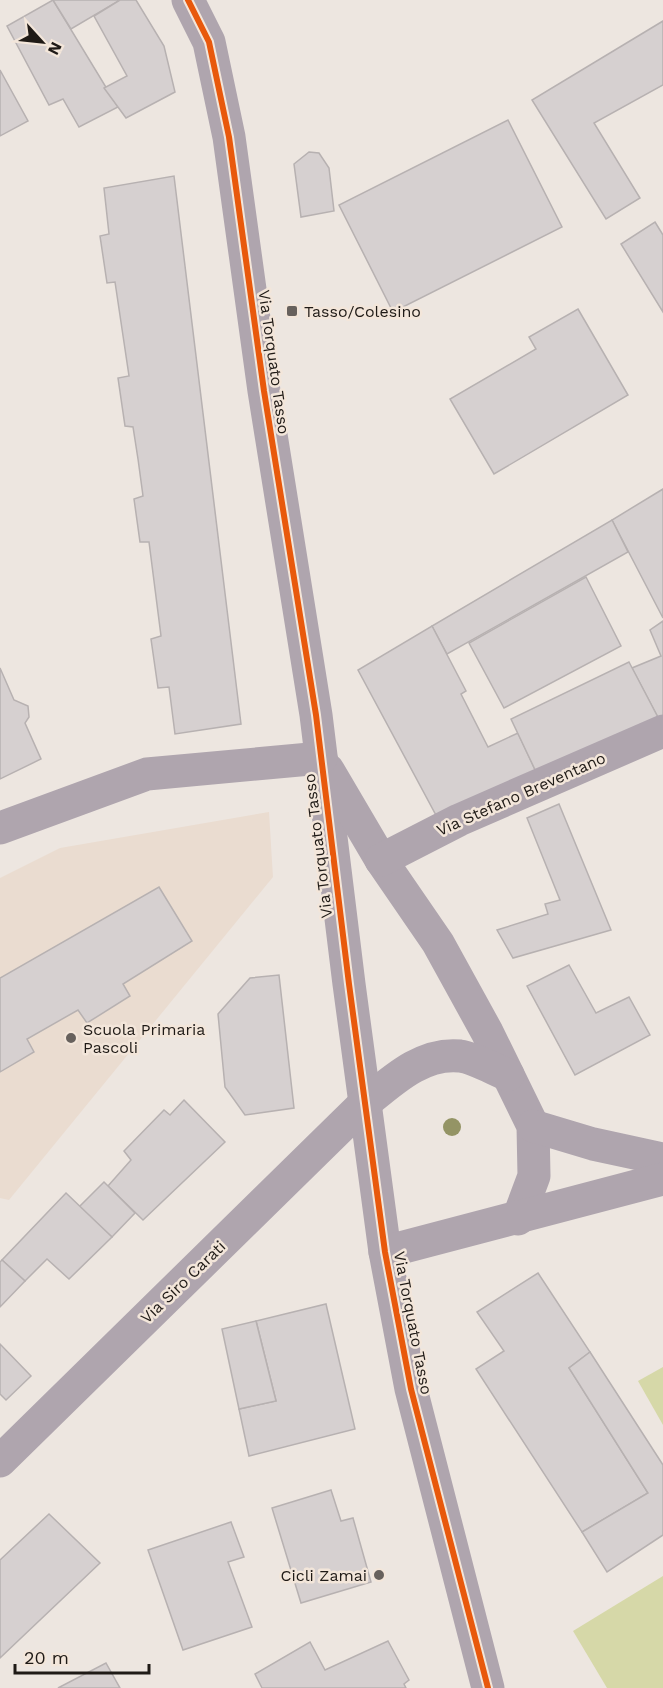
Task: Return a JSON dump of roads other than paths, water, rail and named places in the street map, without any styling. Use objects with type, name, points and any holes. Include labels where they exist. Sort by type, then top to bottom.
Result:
[{"type":"street","name":"Via Torquato Tasso","points":[[188,0],[209,42],[229,137],[321,758],[385,1251],[411,1389],[488,1688]]},
{"type":"street","name":"Via Stefano Breventano","points":[[381,860],[459,820],[663,731]]},
{"type":"street","name":"Via Torquato Tasso","points":[[321,758],[381,860],[438,943],[534,1126]]},
{"type":"street","points":[[0,828],[147,774],[321,758]]},
{"type":"street","points":[[365,1103],[402,1072],[439,1056],[461,1056],[508,1075]]},
{"type":"street","name":"Via Siro Carati","points":[[0,1461],[365,1103]]},
{"type":"street","points":[[518,1219],[534,1176],[534,1126],[593,1144],[663,1159]]},
{"type":"street","points":[[385,1251],[518,1219],[663,1179]]},
{"type":"place","name":"Tasso/Colesino","points":[[292,311]]},
{"type":"place","name":"Scuola Primaria Pascoli","points":[[71,1038]]},
{"type":"place","name":"Cicli Zamai","points":[[379,1575]]}]
